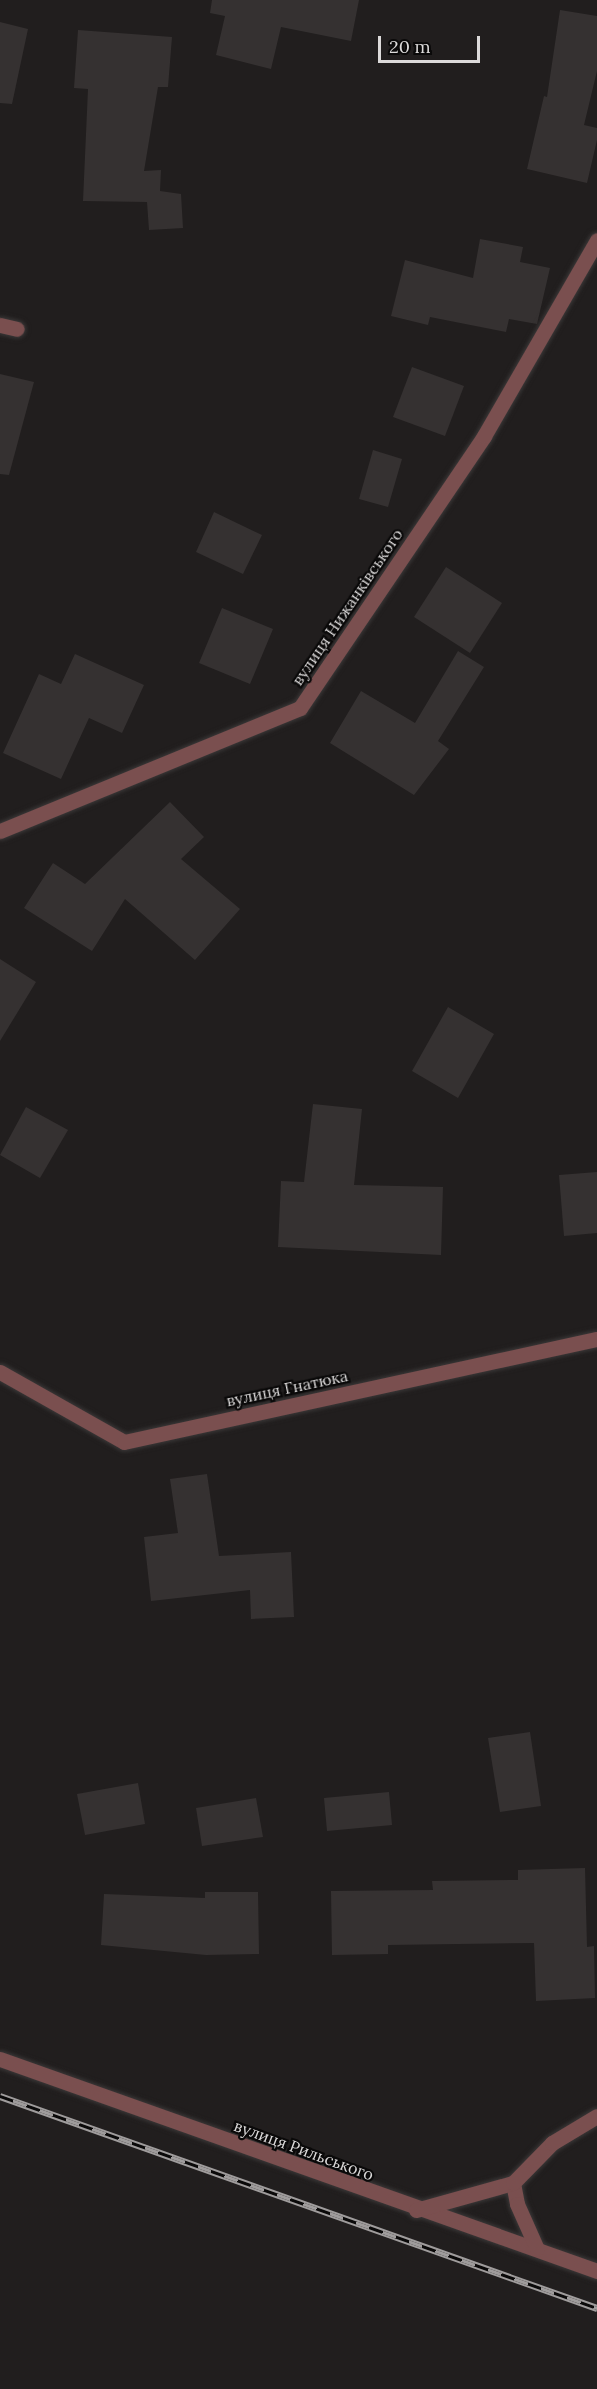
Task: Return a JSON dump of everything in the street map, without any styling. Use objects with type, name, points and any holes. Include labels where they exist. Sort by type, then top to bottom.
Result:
[{"type":"street","name":"вулиця Нижанківського","points":[[0,831],[300,708],[484,436],[597,240]]},
{"type":"street","points":[[0,325],[17,329]]},
{"type":"street","name":"вулиця Гнатюка","points":[[0,1372],[124,1442],[597,1339]]},
{"type":"street","name":"вулиця Рильського","points":[[0,2059],[416,2210],[597,2271]]},
{"type":"street","points":[[416,2210],[513,2183],[552,2143],[597,2116]]},
{"type":"street","points":[[513,2183],[516,2204],[537,2249]]},
{"type":"building","points":[[212,0],[359,0],[351,41],[281,27],[271,69],[216,55],[225,16],[210,13]]},
{"type":"building","points":[[560,10],[597,16],[597,71],[584,125],[597,128],[597,140],[587,183],[527,169],[544,96],[547,97]]},
{"type":"building","points":[[0,22],[28,29],[12,104],[0,103]]},
{"type":"building","points":[[78,30],[172,37],[168,87],[158,87],[144,171],[161,170],[160,191],[181,194],[183,228],[149,230],[147,202],[83,201],[88,89],[74,88]]},
{"type":"building","points":[[480,239],[523,247],[520,262],[550,268],[537,324],[509,319],[506,332],[430,317],[428,325],[391,316],[405,260],[473,278]]},
{"type":"building","points":[[412,367],[464,386],[445,436],[393,417]]},
{"type":"building","points":[[0,374],[34,382],[9,475],[0,474]]},
{"type":"building","points":[[373,450],[402,459],[388,507],[359,499]]},
{"type":"building","points":[[214,512],[262,535],[243,574],[196,552]]},
{"type":"building","points":[[446,567],[502,603],[470,653],[414,617]]},
{"type":"building","points":[[222,608],[273,629],[250,684],[199,663]]},
{"type":"building","points":[[458,651],[484,667],[438,741],[449,749],[414,795],[330,743],[361,691],[415,723]]},
{"type":"building","points":[[75,654],[144,685],[122,733],[89,718],[61,779],[3,753],[39,674],[61,684]]},
{"type":"building","points":[[170,802],[204,837],[181,859],[240,909],[195,960],[125,899],[92,951],[24,908],[53,863],[85,884]]},
{"type":"building","points":[[0,959],[36,982],[0,1041]]},
{"type":"building","points":[[448,1007],[494,1034],[458,1098],[412,1071]]},
{"type":"building","points":[[313,1104],[362,1109],[354,1185],[443,1187],[441,1255],[278,1247],[281,1181],[304,1182]]},
{"type":"building","points":[[26,1107],[68,1130],[40,1178],[0,1155]]},
{"type":"building","points":[[597,1172],[597,1233],[564,1236],[559,1175]]},
{"type":"building","points":[[207,1474],[219,1556],[291,1552],[294,1617],[251,1619],[250,1590],[151,1601],[144,1537],[178,1533],[170,1479]]},
{"type":"building","points":[[530,1732],[541,1806],[500,1812],[488,1738]]},
{"type":"building","points":[[138,1783],[145,1824],[85,1835],[77,1794]]},
{"type":"building","points":[[389,1792],[392,1825],[327,1831],[324,1798]]},
{"type":"building","points":[[256,1798],[263,1837],[202,1846],[196,1808]]},
{"type":"building","points":[[585,1868],[587,1947],[594,1946],[595,1998],[536,2001],[534,1943],[388,1945],[388,1954],[332,1955],[331,1891],[433,1890],[432,1881],[518,1880],[518,1870]]},
{"type":"building","points":[[205,1892],[258,1892],[259,1954],[206,1955],[101,1945],[104,1894],[205,1898]]},
{"type":"railway","points":[[0,2096],[597,2308]]}]
